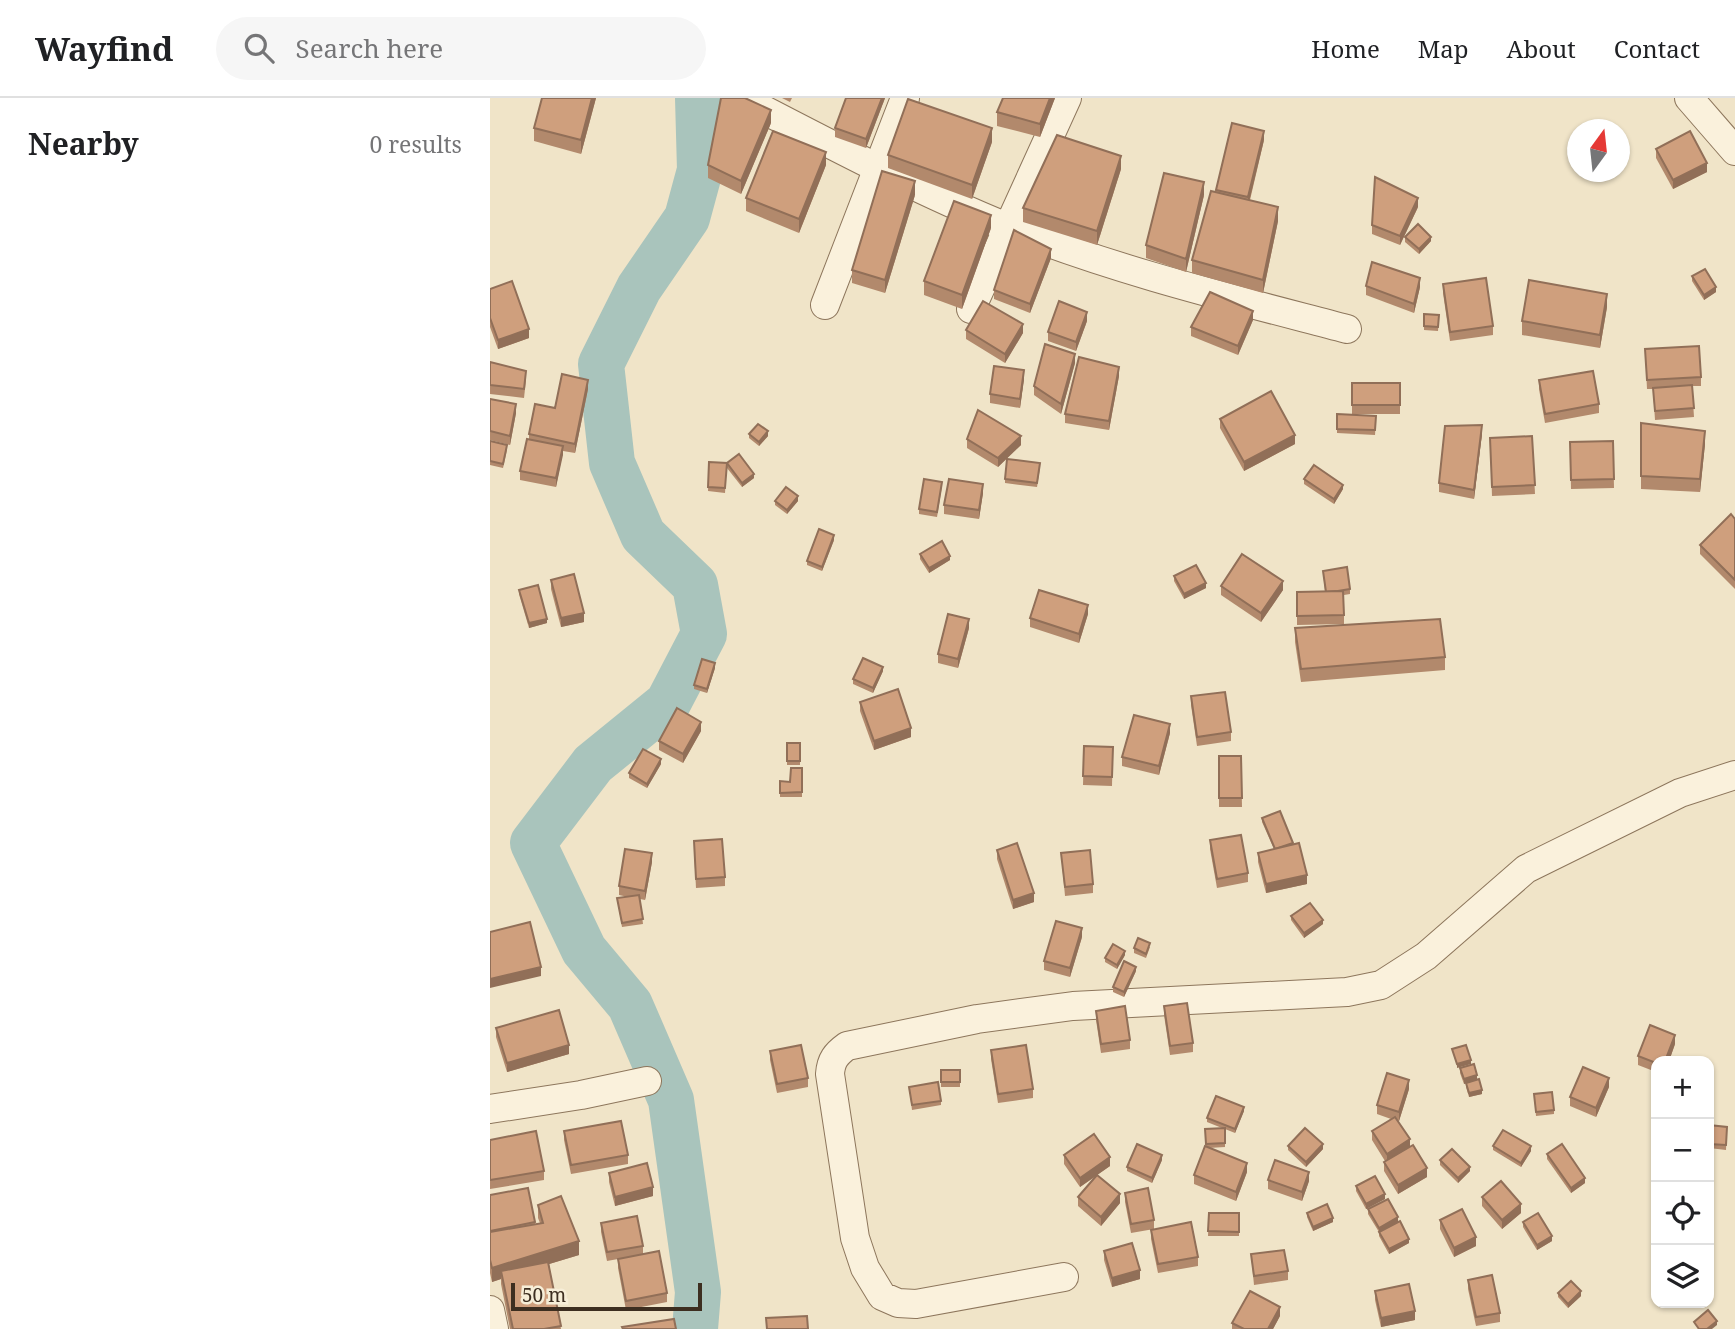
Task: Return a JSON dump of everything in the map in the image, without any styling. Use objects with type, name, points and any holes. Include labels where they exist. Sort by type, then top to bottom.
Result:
[{"type":"street","points":[[741,98],[876,168],[1008,228],[1139,273],[1347,330]]},
{"type":"street","points":[[825,304],[905,98]]},
{"type":"street","points":[[971,309],[1067,98]]},
{"type":"street","points":[[1689,98],[1735,151]]},
{"type":"street","points":[[1064,1277],[916,1304],[898,1303],[882,1296],[865,1268],[855,1238],[830,1074],[836,1054],[847,1045],[977,1019],[1073,1006],[1348,992],[1381,985],[1426,956],[1526,869],[1680,793],[1735,775]]},
{"type":"street","points":[[490,1109],[581,1095],[647,1081]]},
{"type":"street","points":[[490,1310],[494,1329]]},
{"type":"building","points":[[542,98],[592,98],[581,140],[534,128]]},
{"type":"building","points":[[721,98],[745,98],[771,110],[741,181],[708,165]]},
{"type":"building","points":[[846,98],[882,98],[866,139],[835,128]]},
{"type":"building","points":[[1003,98],[1050,98],[1040,124],[997,112]]},
{"type":"building","points":[[908,99],[992,128],[972,185],[888,155]]},
{"type":"building","points":[[1232,123],[1264,131],[1248,197],[1216,190]]},
{"type":"building","points":[[773,131],[826,152],[799,219],[746,198]]},
{"type":"building","points":[[1690,131],[1707,163],[1673,180],[1656,149]]},
{"type":"building","points":[[1057,135],[1121,156],[1097,231],[1023,208]]},
{"type":"building","points":[[882,171],[915,181],[885,280],[852,270]]},
{"type":"building","points":[[1164,173],[1204,182],[1186,259],[1146,245]]},
{"type":"building","points":[[1375,177],[1418,198],[1400,236],[1372,225]]},
{"type":"building","points":[[1211,191],[1278,207],[1263,280],[1192,260]]},
{"type":"building","points":[[954,201],[991,215],[962,295],[924,281]]},
{"type":"building","points":[[1418,224],[1431,237],[1419,249],[1405,237]]},
{"type":"building","points":[[1014,230],[1051,249],[1030,304],[994,290]]},
{"type":"building","points":[[1372,262],[1420,278],[1414,304],[1366,286]]},
{"type":"building","points":[[1705,269],[1716,287],[1704,295],[1692,276]]},
{"type":"building","points":[[1486,278],[1493,326],[1450,332],[1443,284]]},
{"type":"building","points":[[1529,280],[1607,294],[1600,335],[1522,321]]},
{"type":"building","points":[[512,281],[529,329],[498,340],[490,318],[490,289]]},
{"type":"building","points":[[1210,292],[1253,311],[1238,346],[1191,327]]},
{"type":"building","points":[[983,301],[1023,324],[1005,354],[966,330]]},
{"type":"building","points":[[1059,301],[1087,312],[1076,342],[1048,332]]},
{"type":"building","points":[[1424,314],[1439,315],[1438,327],[1424,326]]},
{"type":"building","points":[[1045,344],[1075,354],[1061,404],[1034,386]]},
{"type":"building","points":[[1699,346],[1701,377],[1647,380],[1645,349]]},
{"type":"building","points":[[1079,357],[1119,367],[1109,421],[1065,414]]},
{"type":"building","points":[[490,362],[526,371],[524,389],[490,385]]},
{"type":"building","points":[[994,366],[1024,370],[1020,399],[990,394]]},
{"type":"building","points":[[1593,371],[1599,404],[1545,414],[1539,380]]},
{"type":"building","points":[[562,374],[588,380],[575,444],[529,434],[535,404],[555,408]]},
{"type":"building","points":[[1352,383],[1400,383],[1400,405],[1352,405]]},
{"type":"building","points":[[1692,385],[1694,408],[1655,411],[1653,388]]},
{"type":"building","points":[[1271,391],[1295,435],[1244,462],[1220,419]]},
{"type":"building","points":[[490,399],[516,404],[510,436],[490,431]]},
{"type":"building","points":[[978,410],[1021,436],[998,458],[967,439]]},
{"type":"building","points":[[1337,414],[1376,416],[1375,430],[1337,429]]},
{"type":"building","points":[[1641,423],[1705,431],[1700,479],[1641,476]]},
{"type":"building","points":[[758,424],[768,431],[759,442],[749,434]]},
{"type":"building","points":[[1482,425],[1474,490],[1439,483],[1445,426]]},
{"type":"building","points":[[1532,436],[1535,485],[1492,487],[1490,438]]},
{"type":"building","points":[[527,439],[563,446],[556,478],[520,471]]},
{"type":"building","points":[[490,441],[507,445],[503,464],[490,461]]},
{"type":"building","points":[[1613,441],[1614,479],[1571,480],[1570,442]]},
{"type":"building","points":[[739,454],[754,474],[742,483],[727,463]]},
{"type":"building","points":[[1007,459],[1040,463],[1037,483],[1005,479]]},
{"type":"building","points":[[709,462],[727,463],[725,488],[708,487]]},
{"type":"building","points":[[1314,465],[1343,485],[1334,499],[1304,479]]},
{"type":"building","points":[[924,479],[942,482],[937,512],[919,509]]},
{"type":"building","points":[[949,479],[983,484],[979,510],[944,505]]},
{"type":"building","points":[[786,487],[798,496],[787,510],[775,501]]},
{"type":"building","points":[[1731,514],[1735,519],[1735,580],[1700,545]]},
{"type":"building","points":[[819,529],[834,535],[822,567],[807,561]]},
{"type":"building","points":[[942,541],[950,556],[929,568],[920,554]]},
{"type":"building","points":[[1242,554],[1283,581],[1261,613],[1221,586]]},
{"type":"building","points":[[1196,565],[1206,583],[1184,594],[1174,576]]},
{"type":"building","points":[[1347,567],[1350,589],[1326,592],[1323,571]]},
{"type":"building","points":[[574,574],[584,613],[561,618],[551,580]]},
{"type":"building","points":[[538,585],[547,619],[529,623],[519,590]]},
{"type":"building","points":[[1039,590],[1088,605],[1079,634],[1030,618]]},
{"type":"building","points":[[1343,591],[1344,615],[1297,616],[1297,592]]},
{"type":"building","points":[[948,614],[969,619],[958,659],[938,654]]},
{"type":"building","points":[[1440,619],[1445,657],[1301,669],[1295,628]]},
{"type":"building","points":[[863,658],[883,667],[873,688],[853,679]]},
{"type":"building","points":[[702,659],[715,663],[707,689],[694,685]]},
{"type":"building","points":[[898,689],[911,728],[874,741],[860,702]]},
{"type":"building","points":[[1225,692],[1231,732],[1197,737],[1191,696]]},
{"type":"building","points":[[677,708],[701,722],[683,754],[659,741]]},
{"type":"building","points":[[1134,715],[1170,724],[1159,766],[1122,757]]},
{"type":"building","points":[[787,743],[800,743],[800,761],[787,761]]},
{"type":"building","points":[[1084,746],[1113,747],[1112,777],[1083,776]]},
{"type":"building","points":[[643,749],[661,759],[647,784],[629,773]]},
{"type":"building","points":[[1219,756],[1241,756],[1242,798],[1219,798]]},
{"type":"building","points":[[791,768],[802,768],[802,792],[780,793],[780,781],[790,782]]},
{"type":"building","points":[[1280,811],[1293,843],[1275,849],[1262,818]]},
{"type":"building","points":[[1241,835],[1248,873],[1217,879],[1210,840]]},
{"type":"building","points":[[722,839],[725,877],[696,879],[694,841]]},
{"type":"building","points":[[1017,843],[1034,893],[1013,900],[997,850]]},
{"type":"building","points":[[1299,843],[1307,875],[1266,884],[1258,853]]},
{"type":"building","points":[[625,849],[652,853],[645,891],[619,886]]},
{"type":"building","points":[[1090,850],[1093,884],[1065,887],[1061,853]]},
{"type":"building","points":[[639,895],[643,919],[622,923],[617,898]]},
{"type":"building","points":[[1310,903],[1323,920],[1304,933],[1291,916]]},
{"type":"building","points":[[1056,921],[1082,928],[1070,968],[1044,961]]},
{"type":"building","points":[[530,922],[541,967],[490,979],[490,932]]},
{"type":"building","points":[[1138,938],[1150,943],[1146,954],[1134,948]]},
{"type":"building","points":[[1113,944],[1125,951],[1117,965],[1105,958]]},
{"type":"building","points":[[1124,961],[1136,967],[1124,992],[1113,987]]},
{"type":"building","points":[[1187,1003],[1193,1043],[1170,1046],[1164,1006]]},
{"type":"building","points":[[1125,1006],[1130,1040],[1101,1044],[1096,1011]]},
{"type":"building","points":[[559,1010],[569,1045],[507,1063],[496,1028]]},
{"type":"building","points":[[1650,1025],[1675,1035],[1667,1056],[1651,1056],[1651,1061],[1638,1056]]},
{"type":"building","points":[[801,1045],[808,1078],[777,1084],[770,1051]]},
{"type":"building","points":[[1026,1045],[1033,1089],[998,1094],[991,1050]]},
{"type":"building","points":[[1466,1045],[1471,1060],[1457,1064],[1452,1049]]},
{"type":"building","points":[[1474,1064],[1477,1075],[1464,1079],[1460,1068]]},
{"type":"building","points":[[1583,1067],[1609,1078],[1596,1108],[1570,1097]]},
{"type":"building","points":[[941,1070],[960,1070],[960,1082],[941,1082]]},
{"type":"building","points":[[1387,1073],[1409,1080],[1399,1112],[1377,1105]]},
{"type":"building","points":[[1479,1079],[1482,1090],[1469,1093],[1466,1083]]},
{"type":"building","points":[[938,1082],[941,1101],[912,1105],[909,1087]]},
{"type":"building","points":[[1552,1092],[1554,1110],[1536,1112],[1534,1094]]},
{"type":"building","points":[[1216,1096],[1244,1107],[1235,1129],[1207,1118]]},
{"type":"building","points":[[1395,1117],[1410,1139],[1387,1154],[1372,1131]]},
{"type":"building","points":[[621,1121],[628,1155],[571,1165],[564,1131]]},
{"type":"building","points":[[1714,1126],[1727,1127],[1726,1145],[1714,1144]]},
{"type":"building","points":[[1225,1128],[1225,1143],[1206,1144],[1205,1129]]},
{"type":"building","points":[[1305,1128],[1323,1144],[1306,1162],[1288,1146]]},
{"type":"building","points":[[1503,1130],[1531,1146],[1521,1163],[1493,1146]]},
{"type":"building","points":[[536,1131],[544,1171],[490,1180],[490,1140]]},
{"type":"building","points":[[1094,1134],[1110,1157],[1080,1178],[1064,1155]]},
{"type":"building","points":[[1137,1144],[1162,1155],[1152,1178],[1127,1167]]},
{"type":"building","points":[[1562,1144],[1585,1178],[1571,1188],[1547,1154]]},
{"type":"building","points":[[1413,1145],[1427,1168],[1398,1185],[1384,1162]]},
{"type":"building","points":[[1205,1146],[1247,1163],[1236,1192],[1194,1175]]},
{"type":"building","points":[[1452,1149],[1470,1167],[1458,1178],[1440,1160]]},
{"type":"building","points":[[1275,1160],[1309,1172],[1302,1192],[1268,1180]]},
{"type":"building","points":[[647,1163],[653,1187],[615,1197],[609,1173]]},
{"type":"building","points":[[1097,1175],[1120,1194],[1101,1217],[1078,1197]]},
{"type":"building","points":[[1375,1176],[1385,1194],[1366,1204],[1356,1186]]},
{"type":"building","points":[[1501,1181],[1521,1204],[1502,1220],[1482,1197]]},
{"type":"building","points":[[528,1188],[535,1222],[490,1231],[490,1195]]},
{"type":"building","points":[[1148,1188],[1154,1220],[1131,1224],[1125,1193]]},
{"type":"building","points":[[561,1196],[579,1241],[492,1268],[490,1232],[543,1223],[538,1205]]},
{"type":"building","points":[[1388,1199],[1398,1217],[1379,1228],[1368,1209]]},
{"type":"building","points":[[1327,1204],[1333,1218],[1313,1227],[1307,1213]]},
{"type":"building","points":[[1462,1209],[1476,1237],[1454,1248],[1440,1220]]},
{"type":"building","points":[[1209,1213],[1239,1213],[1239,1232],[1208,1231]]},
{"type":"building","points":[[1538,1213],[1552,1236],[1537,1245],[1523,1222]]},
{"type":"building","points":[[637,1216],[643,1246],[607,1252],[601,1223]]},
{"type":"building","points":[[1400,1221],[1409,1239],[1389,1249],[1379,1232]]},
{"type":"building","points":[[1191,1222],[1198,1257],[1158,1264],[1151,1230]]},
{"type":"building","points":[[1132,1243],[1140,1270],[1112,1278],[1104,1251]]},
{"type":"building","points":[[1284,1250],[1288,1271],[1254,1276],[1251,1254]]},
{"type":"building","points":[[659,1251],[667,1293],[626,1301],[618,1259]]},
{"type":"building","points":[[548,1262],[561,1326],[513,1329],[501,1271]]},
{"type":"building","points":[[1492,1275],[1500,1313],[1476,1317],[1468,1280]]},
{"type":"building","points":[[1571,1281],[1581,1291],[1568,1304],[1558,1293]]},
{"type":"building","points":[[1409,1284],[1415,1311],[1381,1318],[1375,1291]]},
{"type":"building","points":[[1250,1291],[1280,1307],[1268,1329],[1244,1329],[1232,1323]]},
{"type":"building","points":[[1708,1310],[1717,1321],[1707,1329],[1699,1329],[1694,1322]]},
{"type":"building","points":[[807,1316],[808,1329],[767,1329],[766,1318]]},
{"type":"building","points":[[674,1319],[676,1329],[622,1327]]},
{"type":"waterway","points":[[695,1329],[698,1292],[671,1100],[630,1005],[584,950],[533,843],[593,764],[668,703],[704,634],[695,585],[643,535],[612,463],[601,364],[639,288],[687,218],[700,170],[698,98]]}]
